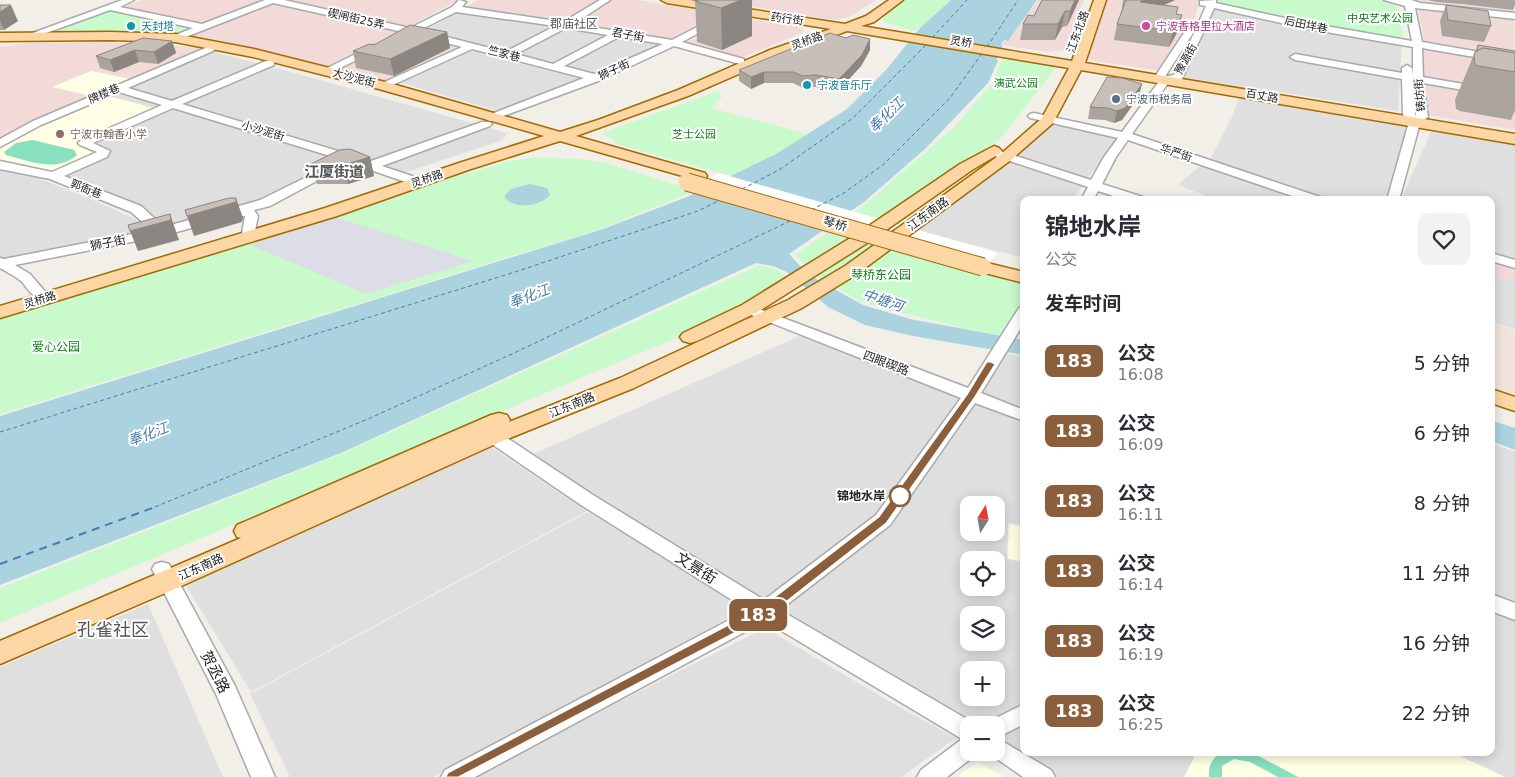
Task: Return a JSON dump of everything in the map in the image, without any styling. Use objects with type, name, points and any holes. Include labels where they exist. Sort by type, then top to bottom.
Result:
[{"type":"main road","name":"药行街","points":[[667,0],[740,5]]},
{"type":"main road","name":"药行街","points":[[692,0],[740,5],[908,35]]},
{"type":"main road","points":[[844,25],[865,14],[884,0]]},
{"type":"main road","points":[[844,25],[875,16],[897,0]]},
{"type":"main road","name":"江东北路","points":[[1072,63],[1090,0]]},
{"type":"main road","name":"江东北路","points":[[1072,63],[1100,0]]},
{"type":"main road","name":"灵桥路","points":[[0,312],[331,212],[547,137],[663,93],[799,37],[844,25]]},
{"type":"main road","name":"灵桥路","points":[[0,307],[248,233],[408,179],[547,137],[603,123],[844,25]]},
{"type":"main road","name":"灵桥","points":[[908,35],[1011,52]]},
{"type":"main road","name":"大沙泥街","points":[[12,39],[175,38],[254,53],[384,86],[488,121]]},
{"type":"main road","name":"大沙泥街","points":[[12,39],[157,41],[210,48],[547,137],[693,179]]},
{"type":"main road","name":"百丈路","points":[[1011,52],[1072,63]]},
{"type":"main road","name":"百丈路","points":[[1011,52],[1046,60],[1168,77],[1515,133]]},
{"type":"main road","name":"江东南路","points":[[0,653],[165,575],[485,432],[627,383],[758,312],[806,297],[851,270],[999,154],[1041,118],[1072,63]]},
{"type":"main road","name":"百丈路","points":[[1416,118],[1515,139]]},
{"type":"main road","name":"江东南路","points":[[758,312],[775,293],[826,262],[966,167],[999,154]]},
{"type":"main road","name":"琴桥","points":[[693,179],[987,264]]},
{"type":"main road","points":[[987,264],[1020,269]]},
{"type":"main road","points":[[987,264],[1020,276]]},
{"type":"main road","points":[[1495,397],[1515,404]]},
{"type":"main road","points":[[1495,407],[1515,414]]},
{"type":"main road","name":"江东南路","points":[[0,639],[165,575]]},
{"type":"street","points":[[12,39],[130,0]]},
{"type":"street","points":[[157,41],[175,38],[273,0]]},
{"type":"street","name":"碶闸街25弄","points":[[273,0],[411,31]]},
{"type":"street","points":[[326,71],[411,31],[454,9],[465,0]]},
{"type":"street","points":[[507,55],[606,0]]},
{"type":"street","points":[[1388,0],[1515,15]]},
{"type":"street","name":"铸坊街","points":[[1404,1],[1415,20],[1418,79],[1416,118]]},
{"type":"street","name":"后田垟巷","points":[[1208,2],[1303,25],[1515,60]]},
{"type":"street","name":"豫源街","points":[[1168,77],[1208,2]]},
{"type":"street","name":"豫源街","points":[[1168,77],[1208,2]]},
{"type":"street","name":"狮子街","points":[[372,165],[597,78],[702,30],[740,5]]},
{"type":"street","points":[[105,7],[199,26]]},
{"type":"street","name":"君子街","points":[[454,9],[619,33],[674,43],[740,61]]},
{"type":"street","name":"竺家巷","points":[[411,31],[597,78]]},
{"type":"street","points":[[556,67],[619,33]]},
{"type":"street","name":"铸坊街","points":[[1415,44],[1407,77],[1416,118]]},
{"type":"street","points":[[384,86],[470,46]]},
{"type":"street","name":"牌楼巷","points":[[0,144],[37,123],[210,48]]},
{"type":"street","points":[[1295,57],[1515,96]]},
{"type":"street","points":[[54,176],[103,154],[104,151],[85,142],[270,64]]},
{"type":"street","points":[[1089,196],[1110,157],[1168,77]]},
{"type":"street","name":"小沙泥街","points":[[117,88],[353,158],[408,179]]},
{"type":"street","name":"华严街","points":[[1041,118],[1126,136],[1304,196]]},
{"type":"street","points":[[1394,196],[1416,118]]},
{"type":"street","points":[[999,154],[1127,196]]},
{"type":"street","name":"狮子街","points":[[1,263],[162,232],[265,203],[353,158]]},
{"type":"street","name":"郭衙巷","points":[[0,165],[54,176],[136,209],[162,232]]},
{"type":"street","points":[[234,212],[248,211],[251,213],[248,233]]},
{"type":"street","points":[[1495,258],[1515,264]]},
{"type":"street","points":[[1,263],[25,277],[41,295]]},
{"type":"street","name":"四眼碶路","points":[[758,312],[1020,414]]},
{"type":"street","points":[[453,777],[765,611],[882,520],[971,396],[1020,317]]},
{"type":"street","name":"文景街","points":[[485,432],[587,500],[765,611],[960,727]]},
{"type":"street","name":"贺丞路","points":[[165,575],[227,693],[262,777]]},
{"type":"street","points":[[1495,604],[1515,612]]},
{"type":"street","points":[[1005,724],[1020,715]]},
{"type":"street","points":[[929,777],[960,754]]},
{"type":"street","points":[[1005,754],[1043,777]]},
{"type":"shaded area","points":[[143,0],[259,0],[259,2],[200,24],[124,9]]},
{"type":"shaded area","points":[[282,0],[459,0],[407,27]]},
{"type":"shaded area","points":[[477,0],[602,0],[571,19],[564,21],[477,10],[468,6]]},
{"type":"shaded area","points":[[611,0],[638,0],[721,14],[674,40],[575,22]]},
{"type":"shaded area","points":[[711,0],[876,0],[849,17],[834,20]]},
{"type":"shaded area","points":[[1038,0],[1084,0],[1064,50],[1048,52],[1002,45],[1005,41],[1008,41]]},
{"type":"shaded area","points":[[1102,0],[1200,0],[1195,17],[1158,70],[1155,70],[1094,61],[1087,58],[1085,55]]},
{"type":"shaded area","points":[[1395,0],[1513,0],[1515,56],[1424,41],[1417,4]]},
{"type":"shaded area","points":[[274,2],[403,31],[326,67],[247,48],[184,37]]},
{"type":"shaded area","points":[[1216,7],[1402,44],[1398,111],[1182,77]]},
{"type":"shaded area","points":[[458,12],[559,25],[508,52],[424,31]]},
{"type":"shaded area","points":[[731,17],[797,25],[803,30],[802,33],[743,57],[736,58],[682,43],[696,38]]},
{"type":"shaded area","points":[[569,28],[664,43],[598,77],[515,53]]},
{"type":"shaded area","points":[[410,35],[464,46],[385,84],[338,71],[339,68]]},
{"type":"shaded area","points":[[99,42],[156,44],[206,49],[130,79],[91,71],[53,87],[92,96],[58,110],[0,141],[0,47],[27,43]]},
{"type":"shaded area","points":[[1422,48],[1515,63],[1515,130],[1427,115],[1422,79]]},
{"type":"shaded area","points":[[210,51],[507,133],[500,141],[401,174],[365,161],[263,201],[162,232],[143,209],[53,174],[98,153],[74,144],[154,109],[105,95]]},
{"type":"shaded area","points":[[471,51],[585,80],[505,113],[401,83]]},
{"type":"shaded area","points":[[91,71],[130,79],[92,96],[52,87]]},
{"type":"shaded area","points":[[1240,94],[1409,123],[1388,196],[1313,196],[1210,160],[1232,117]]},
{"type":"shaded area","name":"宁波市翰香小学","points":[[105,95],[154,108],[75,144],[98,153],[53,174],[0,161],[0,147],[41,123]]},
{"type":"shaded area","points":[[1050,122],[1119,136],[1075,196],[1020,196],[1020,257],[913,229]]},
{"type":"shaded area","points":[[1433,127],[1515,140],[1515,262],[1495,256],[1495,196],[1403,196]]},
{"type":"shaded area","points":[[1202,164],[1294,196],[1207,196],[1178,185]]},
{"type":"shaded area","points":[[0,168],[28,174],[93,200],[135,219],[150,230],[0,260]]},
{"type":"shaded area","points":[[335,217],[473,261],[366,294],[250,245]]},
{"type":"shaded area","points":[[1495,260],[1515,266],[1515,278],[1495,277]]},
{"type":"shaded area","points":[[1495,277],[1515,278],[1515,329],[1495,323]]},
{"type":"shaded area","points":[[1495,324],[1515,330],[1515,398],[1495,392]]},
{"type":"shaded area","points":[[802,335],[959,397],[877,516],[763,603],[529,456]]},
{"type":"shaded area","points":[[1003,353],[1020,356],[1020,413],[974,396]]},
{"type":"shaded area","points":[[972,402],[1020,420],[1020,525],[1008,523],[1007,559],[1020,561],[1020,703],[1000,716],[960,717],[775,609],[889,526]]},
{"type":"shaded area","points":[[1495,444],[1515,452],[1515,607],[1495,599]]},
{"type":"shaded area","points":[[491,447],[587,511],[251,692],[183,581]]},
{"type":"shaded area","points":[[588,512],[745,609],[433,777],[290,777],[250,694]]},
{"type":"shaded area","points":[[1009,524],[1020,526],[1020,560],[1008,559]]},
{"type":"shaded area","points":[[148,604],[223,777],[0,777],[0,667]]},
{"type":"shaded area","points":[[1495,612],[1515,620],[1515,777],[1505,777],[1460,756],[1495,756]]},
{"type":"shaded area","points":[[765,628],[899,707],[956,738],[901,777],[470,777]]},
{"type":"shaded area","points":[[1020,724],[1020,754],[1005,745],[1005,733]]},
{"type":"shaded area","points":[[1023,756],[1196,756],[1185,777],[1057,777]]},
{"type":"shaded area","points":[[1195,756],[1460,756],[1505,777],[1184,777]]},
{"type":"shaded area","points":[[978,762],[1004,777],[957,777]]},
{"type":"green space","points":[[904,0],[951,0],[920,28],[912,31],[881,20]]},
{"type":"green space","name":"中央艺术公园","points":[[1215,0],[1377,0],[1391,2],[1397,7],[1398,23],[1403,30],[1403,36],[1395,38],[1314,25],[1220,3]]},
{"type":"green space","points":[[110,11],[194,27],[170,35],[58,33],[59,30]]},
{"type":"green space","name":"演武公园","points":[[1003,57],[1058,65],[1001,138],[875,225],[849,217],[953,128],[992,84]]},
{"type":"green space","name":"芝士公园","points":[[718,91],[722,97],[711,108],[807,134],[776,154],[731,176],[620,145],[602,133]]},
{"type":"green space","points":[[33,140],[74,150],[77,155],[61,163],[43,164],[6,155],[4,152],[16,143]]},
{"type":"green space","name":"爱心公园","points":[[538,157],[603,162],[695,191],[603,228],[0,414],[0,313],[509,161]]},
{"type":"green space","name":"琴桥东公园","points":[[833,228],[1020,282],[1020,337],[979,332],[864,303],[803,269],[808,267],[795,255]]},
{"type":"green space","points":[[760,265],[778,270],[789,279],[743,306],[683,335],[0,623],[0,588],[341,454]]},
{"type":"green space","points":[[1259,756],[1298,777],[1278,777],[1250,762],[1234,759],[1222,766],[1222,777],[1209,777],[1209,769],[1215,757]]},
{"type":"water","name":"奉化江","points":[[951,0],[1037,0],[1008,41],[1004,40],[1001,45],[1003,46],[996,56],[998,61],[988,83],[925,149],[864,202],[789,254],[801,267],[802,271],[863,305],[910,319],[1020,339],[1020,354],[913,336],[865,325],[828,307],[787,272],[773,266],[756,263],[341,453],[0,585],[0,416],[603,229],[687,197],[776,154],[847,109],[886,70],[920,28]]},
{"type":"water","points":[[530,184],[547,188],[550,195],[540,202],[528,205],[515,204],[505,198],[505,195],[511,189]]},
{"type":"water","points":[[1495,421],[1515,428],[1515,450],[1495,442]]},
{"type":"pier","points":[[719,173],[998,253],[981,272],[698,188]]},
{"type":"building","points":[[741,0],[721,8],[695,1]]},
{"type":"building","points":[[1042,0],[1075,0],[1070,11],[1065,11],[1058,24],[1023,24],[1028,15],[1034,16]]},
{"type":"building","points":[[1126,0],[1144,0],[1140,2],[1178,7],[1176,14],[1182,15],[1173,31],[1117,24]]},
{"type":"building","points":[[0,5],[11,5],[0,12]]},
{"type":"building","points":[[1446,5],[1488,11],[1491,26],[1448,20]]},
{"type":"building","points":[[410,25],[447,32],[390,59],[353,51],[369,44],[374,45]]},
{"type":"building","points":[[830,33],[846,38],[853,35],[870,39],[862,55],[839,79],[816,75],[803,76],[793,72],[764,72],[751,77],[739,70]]},
{"type":"building","points":[[143,38],[172,41],[154,52],[135,50],[110,60],[96,56]]},
{"type":"building","points":[[1478,45],[1515,51],[1515,53],[1483,48],[1477,51]]},
{"type":"building","points":[[1483,48],[1515,53],[1515,72],[1475,65],[1475,52]]},
{"type":"building","points":[[1107,77],[1122,78],[1142,84],[1125,108],[1117,111],[1108,108],[1090,107]]},
{"type":"building","points":[[350,149],[370,157],[344,165],[311,164],[339,150]]},
{"type":"building","points":[[229,198],[236,198],[236,202],[187,216],[185,210]]},
{"type":"building","points":[[170,214],[171,220],[130,231],[128,225]]},
{"type":"ferry route","points":[[932,38],[967,0]]},
{"type":"ferry route","points":[[987,47],[1018,0]]},
{"type":"ferry route","points":[[742,189],[779,170],[853,118],[926,45]]},
{"type":"ferry route","points":[[811,210],[844,193],[884,164],[950,98],[983,52]]},
{"type":"ferry route","points":[[0,432],[515,272],[698,211],[720,200]]},
{"type":"ferry route","points":[[155,507],[368,419],[512,354],[792,220]]},
{"type":"ferry route","points":[[0,564],[158,506]]},
{"type":"bus line","name":"183","points":[[453,777],[765,611],[882,520],[971,396],[990,364]]},
{"type":"place","name":"天封塔","points":[[131,26]]},
{"type":"place","name":"宁波香格里拉大酒店","points":[[1146,26]]},
{"type":"place","name":"宁波音乐厅","points":[[807,85]]},
{"type":"place","name":"宁波市税务局","points":[[1116,99]]},
{"type":"place","name":"宁波市翰香小学","points":[[60,134]]},
{"type":"place","name":"锦地水岸","points":[[900,496]]},
{"type":"district","name":"郡庙社区","points":[[574,24]]},
{"type":"district","name":"江厦街道","points":[[334,172]]},
{"type":"district","name":"孔雀社区","points":[[113,629]]},
{"type":"water label","name":"中塘河","points":[[883,300]]}]
